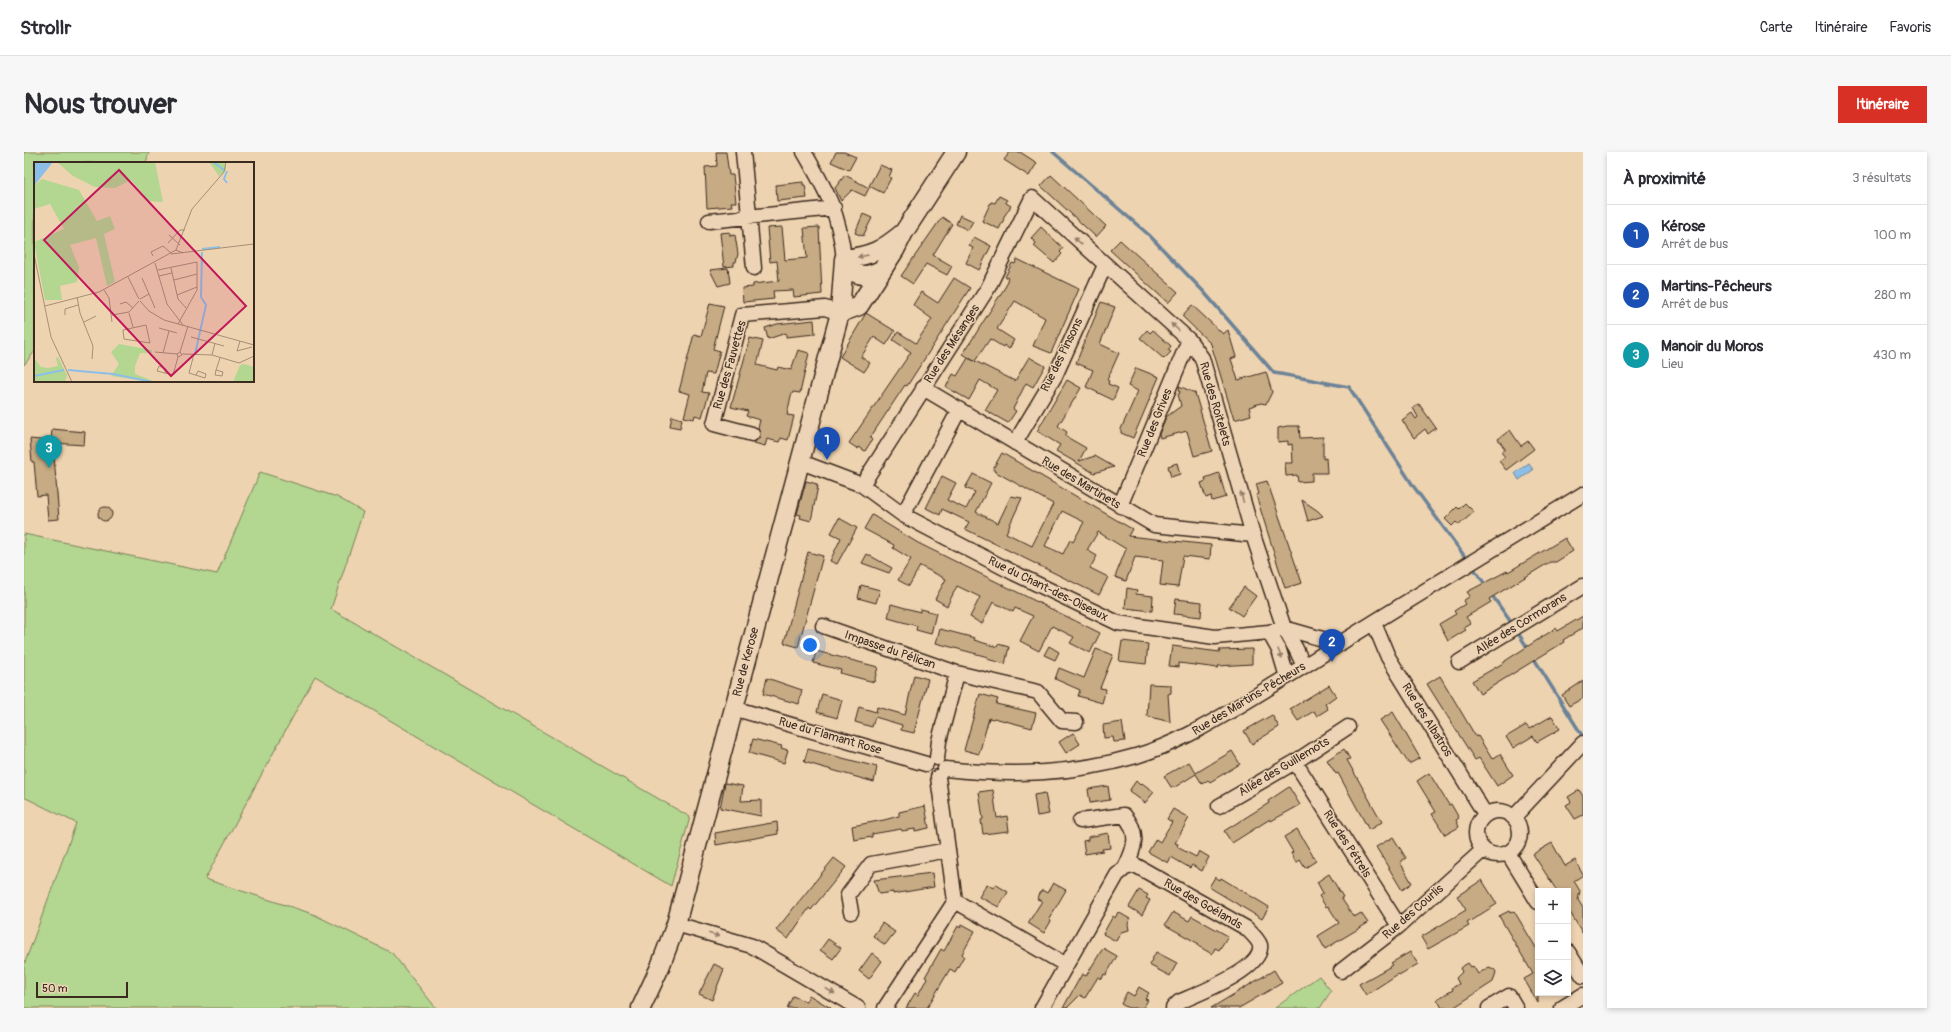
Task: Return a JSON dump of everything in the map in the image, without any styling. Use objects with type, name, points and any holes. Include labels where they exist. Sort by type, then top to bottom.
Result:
[{"type":"main road","points":[[840,313],[859,306],[884,269],[904,232],[956,152]]},
{"type":"main road","points":[[844,263],[876,253],[885,248],[904,232]]},
{"type":"main road","points":[[844,263],[858,275],[864,276],[871,275],[884,269]]},
{"type":"main road","name":"Rue de Kerose","points":[[641,1008],[660,968],[676,924],[840,313],[844,263]]},
{"type":"street","points":[[743,152],[754,268]]},
{"type":"street","points":[[804,152],[834,208],[842,236],[844,263]]},
{"type":"street","name":"Rue des Roitelets","points":[[1032,198],[1189,340],[1202,358],[1253,535],[1284,628],[1304,666]]},
{"type":"street","name":"Rue des Mésanges","points":[[862,485],[988,288],[1032,198]]},
{"type":"street","points":[[709,221],[834,208]]},
{"type":"street","name":"Rue des Pinsons","points":[[1015,443],[1055,376],[1105,265]]},
{"type":"street","name":"Rue des Fauvettes","points":[[752,434],[714,424],[742,315],[825,308],[840,313]]},
{"type":"street","name":"Rue des Grives","points":[[1120,506],[1189,340]]},
{"type":"street","name":"Rue des Martinets","points":[[923,388],[1154,525],[1253,535]]},
{"type":"street","points":[[903,515],[959,410]]},
{"type":"street","name":"Rue du Chant-des-Oiseaux","points":[[801,462],[862,485],[903,515],[1014,573],[1118,623],[1215,637],[1269,632]]},
{"type":"street","name":"Rue des Martins-Pêcheurs","points":[[936,767],[1011,774],[1065,772],[1137,756],[1167,745],[1199,730],[1287,677],[1583,494]]},
{"type":"street","name":"Allée des Cormorans","points":[[1459,662],[1583,586]]},
{"type":"street","name":"Rue des Albatros","points":[[1374,622],[1388,657],[1485,814]]},
{"type":"street","name":"Impasse du Pélican","points":[[823,626],[957,673],[1038,692],[1062,721],[1076,722]]},
{"type":"street","points":[[1287,677],[1279,650],[1269,632],[1284,628],[1340,644]]},
{"type":"street","points":[[886,1008],[955,901],[936,767],[939,741],[957,673]]},
{"type":"street","name":"Rue du Flamant Rose","points":[[733,708],[936,767]]},
{"type":"street","name":"Allée des Guillemots","points":[[1218,806],[1295,762],[1348,726]]},
{"type":"street","points":[[1514,817],[1582,748]]},
{"type":"street","name":"Rue des Pétrels","points":[[1295,762],[1399,926]]},
{"type":"street","points":[[1495,810],[1504,811],[1514,817],[1519,824],[1521,833],[1516,846],[1508,853],[1499,856],[1490,854],[1483,850],[1476,838],[1476,832],[1477,824],[1485,814],[1495,810]]},
{"type":"street","points":[[1042,1008],[1117,875],[1125,868],[1131,857],[1136,838],[1128,820],[1124,816],[1080,821]]},
{"type":"street","points":[[851,912],[848,895],[871,864],[948,850]]},
{"type":"street","name":"Rue des Courlis","points":[[1341,971],[1399,926],[1483,850]]},
{"type":"street","points":[[1508,853],[1535,897]]},
{"type":"street","name":"Rue des Goélands","points":[[1125,868],[1135,866],[1246,928],[1258,941],[1260,947],[1256,959],[1246,970],[1179,1002],[1173,1008]]},
{"type":"street","points":[[955,901],[1066,965]]},
{"type":"street","points":[[676,924],[752,946],[858,1008]]},
{"type":"street","points":[[1571,957],[1583,976]]},
{"type":"street","points":[[1562,1008],[1583,995]]},
{"type":"street","points":[[1489,1008],[1509,996],[1516,1008]]},
{"type":"green space","points":[[24,152],[149,152],[146,162],[34,162],[34,352],[24,365]]},
{"type":"green space","points":[[260,472],[337,497],[363,512],[331,609],[690,817],[671,886],[315,676],[205,879],[313,914],[392,953],[436,1008],[24,1008],[24,965],[76,823],[24,797],[24,534],[217,574]]},
{"type":"green space","points":[[1319,976],[1331,991],[1320,1008],[1275,1008]]},
{"type":"water","points":[[1529,463],[1533,470],[1519,480],[1515,473]]},
{"type":"building","points":[[716,152],[726,152],[729,175],[733,175],[736,202],[731,202],[732,206],[707,208],[705,167],[717,166]]},
{"type":"building","points":[[836,152],[844,152],[856,157],[849,170],[831,162]]},
{"type":"building","points":[[1010,152],[1020,152],[1037,163],[1029,176],[1004,160]]},
{"type":"building","points":[[880,165],[892,170],[889,177],[891,178],[883,193],[869,186]]},
{"type":"building","points":[[845,175],[869,188],[865,196],[852,190],[841,201],[835,188]]},
{"type":"building","points":[[1051,175],[1106,226],[1096,237],[1041,186]]},
{"type":"building","points":[[803,182],[803,185],[805,185],[807,198],[777,201],[776,185]]},
{"type":"building","points":[[999,196],[1007,200],[1006,203],[1011,206],[1003,218],[1004,219],[999,229],[982,221],[991,202],[995,203]]},
{"type":"building","points":[[863,214],[872,218],[863,236],[855,233]]},
{"type":"building","points":[[960,215],[973,221],[968,230],[956,224]]},
{"type":"building","points":[[942,217],[952,224],[933,255],[952,266],[947,275],[926,264],[913,284],[901,276]]},
{"type":"building","points":[[782,227],[785,260],[807,258],[804,228],[819,227],[822,294],[794,297],[793,290],[773,291],[774,299],[743,302],[742,288],[753,287],[753,284],[779,281],[777,261],[770,262],[767,228]]},
{"type":"building","points":[[1041,227],[1063,248],[1060,252],[1062,254],[1054,263],[1034,246],[1036,243],[1031,238]]},
{"type":"building","points":[[730,232],[730,236],[735,235],[738,254],[736,262],[734,262],[734,266],[724,267],[720,233]]},
{"type":"building","points":[[974,237],[991,246],[979,270],[966,263],[973,248],[969,246]]},
{"type":"building","points":[[1120,240],[1178,292],[1168,303],[1110,250]]},
{"type":"building","points":[[1017,259],[1079,289],[1051,353],[1033,346],[1045,318],[1015,301],[997,329],[1014,340],[1009,349],[1004,345],[1003,347],[990,339],[975,361],[1015,381],[1029,357],[1045,366],[1033,387],[1026,383],[1013,409],[1016,411],[1008,423],[985,410],[997,390],[980,380],[969,400],[946,387],[953,374],[957,376],[968,358],[974,361],[963,354],[1007,284],[1008,278],[1005,277],[1012,263],[1015,264]]},
{"type":"building","points":[[728,268],[730,283],[718,286],[710,270]]},
{"type":"building","points":[[954,278],[970,288],[907,386],[905,385],[870,438],[872,440],[865,451],[859,447],[858,449],[849,443],[911,352],[893,340],[898,332],[916,343],[932,319],[913,305],[921,292],[938,303]]},
{"type":"building","points":[[1101,302],[1115,307],[1100,344],[1119,353],[1107,380],[1109,381],[1108,384],[1118,388],[1113,400],[1086,387],[1093,370],[1076,363]]},
{"type":"building","points":[[710,303],[724,306],[713,349],[720,351],[714,374],[706,373],[702,392],[709,393],[702,417],[695,415],[694,419],[684,417],[690,394],[679,391],[694,334],[701,336]]},
{"type":"building","points":[[1192,305],[1223,334],[1228,330],[1236,357],[1231,359],[1238,380],[1266,372],[1272,392],[1266,404],[1261,403],[1249,407],[1251,415],[1234,420],[1211,344],[1182,316]]},
{"type":"building","points":[[866,313],[895,331],[886,345],[874,337],[861,357],[870,363],[864,372],[840,357]]},
{"type":"building","points":[[814,320],[815,334],[786,337],[786,333],[768,339],[765,328],[777,324]]},
{"type":"building","points":[[1147,330],[1150,333],[1153,330],[1171,346],[1168,350],[1171,352],[1164,359],[1140,338]]},
{"type":"building","points":[[750,338],[763,341],[757,365],[777,370],[778,367],[791,370],[798,350],[809,353],[800,393],[793,392],[791,396],[787,415],[794,416],[788,440],[781,438],[779,442],[767,439],[765,446],[754,443],[760,437],[758,428],[760,420],[746,416],[748,411],[731,407]]},
{"type":"building","points":[[1136,368],[1159,377],[1133,438],[1121,433],[1121,429],[1138,391],[1128,386]]},
{"type":"building","points":[[1067,380],[1081,388],[1058,426],[1067,432],[1065,436],[1086,448],[1079,461],[1095,456],[1114,467],[1094,473],[1056,451],[1060,445],[1037,431]]},
{"type":"building","points":[[1179,386],[1195,393],[1212,451],[1194,456],[1187,431],[1160,438],[1159,434],[1166,417],[1181,406],[1178,394],[1180,393]]},
{"type":"building","points":[[1419,404],[1436,428],[1428,434],[1425,429],[1414,438],[1402,420],[1412,413],[1416,419],[1418,417],[1413,408]]},
{"type":"building","points":[[672,416],[682,419],[680,428],[670,426]]},
{"type":"building","points":[[1299,426],[1300,438],[1323,437],[1323,459],[1326,458],[1327,473],[1312,473],[1312,481],[1298,482],[1297,475],[1286,476],[1285,463],[1293,463],[1292,444],[1288,445],[1288,441],[1278,442],[1278,428]]},
{"type":"building","points":[[52,429],[85,432],[84,445],[53,443],[59,519],[48,520],[46,495],[37,496],[30,439],[51,441]]},
{"type":"building","points":[[1510,430],[1521,446],[1528,441],[1534,449],[1506,470],[1499,461],[1505,457],[1501,452],[1505,449],[1498,439]]},
{"type":"building","points":[[1002,453],[1132,529],[1128,536],[1211,545],[1210,559],[1183,556],[1178,587],[1160,585],[1163,560],[1135,557],[1126,581],[1115,577],[1126,549],[1098,532],[1087,550],[1097,556],[1090,568],[1108,577],[1099,595],[965,529],[969,522],[942,509],[940,515],[926,508],[942,476],[956,483],[947,500],[966,509],[975,492],[965,488],[973,474],[991,483],[976,512],[998,523],[1011,496],[1022,498],[1006,533],[1032,546],[1053,504],[994,471],[994,467]],"holes":[[[1062,511],[1084,522],[1073,542],[1070,540],[1063,554],[1045,546]]]},
{"type":"building","points":[[1177,463],[1180,474],[1171,477],[1168,466]]},
{"type":"building","points":[[1219,473],[1226,497],[1212,501],[1211,496],[1206,498],[1201,483],[1206,481],[1205,478]]},
{"type":"building","points":[[806,481],[817,484],[816,486],[818,486],[811,521],[800,518],[801,515],[797,514]]},
{"type":"building","points":[[1267,481],[1302,583],[1285,588],[1256,495],[1259,494],[1256,484]]},
{"type":"building","points":[[1302,500],[1318,511],[1323,516],[1308,521]]},
{"type":"building","points":[[1465,503],[1474,512],[1459,525],[1456,522],[1452,526],[1445,519],[1457,507],[1459,509]]},
{"type":"building","points":[[102,507],[108,507],[112,511],[112,517],[108,521],[102,521],[98,517],[98,511]]},
{"type":"building","points":[[872,515],[918,543],[1100,633],[1090,653],[1070,643],[1074,637],[1052,626],[1039,651],[1020,641],[1033,616],[1015,608],[1013,612],[993,602],[982,624],[970,617],[980,597],[957,586],[947,606],[935,599],[946,579],[920,566],[909,586],[898,580],[911,559],[893,548],[894,545],[864,529]]},
{"type":"building","points":[[839,518],[857,528],[837,564],[830,561],[841,538],[831,533]]},
{"type":"building","points":[[1565,538],[1573,551],[1556,562],[1550,562],[1489,599],[1491,602],[1466,617],[1471,624],[1464,628],[1466,630],[1448,641],[1439,624],[1456,614],[1454,611],[1465,604],[1463,601],[1470,596],[1467,592],[1507,571],[1508,572]]},
{"type":"building","points":[[808,552],[823,556],[798,647],[784,643]]},
{"type":"building","points":[[867,554],[892,568],[889,573],[862,563]]},
{"type":"building","points":[[861,585],[880,590],[876,603],[858,598]]},
{"type":"building","points":[[1244,587],[1256,596],[1242,616],[1229,607]]},
{"type":"building","points":[[1127,588],[1137,590],[1136,594],[1153,596],[1152,611],[1125,608]]},
{"type":"building","points":[[1176,599],[1202,602],[1201,617],[1174,614]]},
{"type":"building","points":[[891,604],[920,612],[920,609],[936,613],[931,634],[916,630],[917,626],[888,618]]},
{"type":"building","points":[[1583,616],[1583,628],[1563,640],[1564,642],[1480,694],[1472,681],[1505,662],[1556,628],[1558,631]]},
{"type":"building","points":[[940,629],[975,638],[974,640],[997,647],[998,644],[1009,647],[1005,664],[987,659],[988,657],[936,643]]},
{"type":"building","points":[[1122,641],[1148,644],[1146,664],[1119,661]]},
{"type":"building","points":[[1049,646],[1059,652],[1055,660],[1044,655]]},
{"type":"building","points":[[1172,646],[1220,652],[1219,650],[1252,649],[1252,664],[1218,666],[1218,668],[1179,663],[1179,667],[1169,666]]},
{"type":"building","points":[[1096,649],[1113,655],[1100,688],[1106,689],[1102,703],[1078,696],[1080,690],[1055,679],[1059,668],[1084,678]]},
{"type":"building","points":[[816,651],[878,667],[874,682],[840,673],[841,670],[813,663]]},
{"type":"building","points":[[914,675],[928,679],[914,733],[901,730],[902,725],[875,717],[872,727],[855,722],[859,707],[876,712],[877,707],[905,715]]},
{"type":"building","points":[[1440,676],[1476,737],[1478,736],[1492,759],[1500,754],[1513,775],[1497,786],[1479,758],[1475,760],[1427,684]]},
{"type":"building","points":[[767,678],[802,690],[799,704],[763,694]]},
{"type":"building","points":[[1583,681],[1583,698],[1569,706],[1562,695]]},
{"type":"building","points":[[1149,684],[1171,685],[1171,693],[1168,694],[1170,722],[1147,716]]},
{"type":"building","points":[[1329,685],[1336,696],[1325,704],[1328,709],[1317,716],[1314,711],[1298,721],[1290,709]]},
{"type":"building","points":[[822,694],[842,700],[837,718],[817,712]]},
{"type":"building","points":[[980,694],[998,699],[996,704],[1036,713],[1032,728],[989,718],[979,754],[964,750]]},
{"type":"building","points":[[1393,712],[1420,758],[1409,764],[1380,720]]},
{"type":"building","points":[[1272,715],[1279,727],[1252,744],[1244,731]]},
{"type":"building","points":[[1552,716],[1560,729],[1537,742],[1533,736],[1513,748],[1506,737],[1526,725],[1529,729]]},
{"type":"building","points":[[1122,722],[1125,741],[1114,742],[1113,737],[1104,738],[1103,725]]},
{"type":"building","points":[[1073,733],[1080,744],[1066,753],[1059,742]]},
{"type":"building","points":[[753,739],[782,746],[781,748],[788,750],[784,763],[749,753]]},
{"type":"building","points":[[808,749],[877,767],[874,782],[804,762]]},
{"type":"building","points":[[1344,749],[1350,759],[1347,760],[1382,822],[1369,830],[1338,773],[1336,774],[1327,760]]},
{"type":"building","points":[[1232,751],[1240,764],[1210,782],[1208,780],[1202,784],[1196,774],[1175,787],[1171,787],[1164,776],[1189,762],[1196,773]]},
{"type":"building","points":[[1429,773],[1459,818],[1456,820],[1459,827],[1445,835],[1432,814],[1436,812],[1417,781]]},
{"type":"building","points":[[1136,781],[1140,785],[1142,783],[1154,792],[1145,803],[1129,791]]},
{"type":"building","points":[[725,783],[743,786],[741,801],[761,800],[761,816],[720,808]]},
{"type":"building","points":[[1108,786],[1110,800],[1090,803],[1088,789]]},
{"type":"building","points":[[1289,787],[1300,805],[1271,821],[1270,819],[1232,843],[1224,831],[1269,803],[1268,801]]},
{"type":"building","points":[[993,790],[997,818],[1007,816],[1009,831],[983,834],[981,820],[983,819],[979,792]]},
{"type":"building","points":[[1579,790],[1583,796],[1583,815],[1575,819],[1566,805],[1571,802],[1568,797]]},
{"type":"building","points":[[1045,793],[1049,814],[1037,816],[1034,795]]},
{"type":"building","points":[[925,806],[929,828],[915,831],[915,829],[902,831],[901,829],[872,834],[872,837],[854,840],[852,826],[899,816],[899,812]]},
{"type":"building","points":[[1173,809],[1189,818],[1175,843],[1178,844],[1177,847],[1196,857],[1199,851],[1209,857],[1202,871],[1192,865],[1190,868],[1171,857],[1168,863],[1148,852],[1156,839],[1160,842],[1172,822],[1167,819]]},
{"type":"building","points":[[777,822],[778,834],[716,845],[715,833]]},
{"type":"building","points":[[1297,829],[1316,861],[1305,868],[1300,860],[1296,863],[1291,853],[1293,852],[1284,837]]},
{"type":"building","points":[[1108,833],[1110,848],[1102,849],[1103,851],[1085,854],[1083,841],[1088,840],[1088,837]]},
{"type":"building","points":[[1393,837],[1406,858],[1400,862],[1412,883],[1402,890],[1376,847]]},
{"type":"building","points":[[1552,843],[1565,866],[1575,860],[1583,875],[1574,881],[1580,891],[1578,900],[1583,908],[1583,934],[1571,914],[1571,888],[1555,888],[1533,854]]},
{"type":"building","points":[[834,858],[846,867],[811,910],[809,908],[788,939],[776,930]]},
{"type":"building","points":[[932,873],[934,887],[893,894],[893,892],[879,894],[874,880]]},
{"type":"building","points":[[1329,874],[1343,897],[1341,898],[1354,917],[1361,913],[1368,923],[1325,949],[1318,936],[1339,923],[1328,906],[1326,907],[1319,896],[1323,893],[1317,882]]},
{"type":"building","points":[[1215,877],[1220,880],[1221,878],[1269,907],[1262,919],[1209,887]]},
{"type":"building","points":[[1482,880],[1497,904],[1467,923],[1469,926],[1428,949],[1421,937],[1466,910],[1457,896]]},
{"type":"building","points":[[1053,883],[1066,890],[1049,919],[1051,921],[1044,933],[1028,923],[1042,901],[1037,899],[1042,890],[1047,893]]},
{"type":"building","points":[[987,884],[993,888],[995,884],[1008,892],[999,907],[979,897]]},
{"type":"building","points":[[1139,890],[1148,895],[1146,898],[1150,900],[1142,915],[1129,907]]},
{"type":"building","points":[[1509,911],[1510,913],[1514,911],[1535,946],[1535,996],[1538,996],[1538,1003],[1524,979],[1533,974],[1499,916]]},
{"type":"building","points":[[1118,912],[1130,919],[1128,924],[1129,930],[1121,932],[1116,941],[1103,934],[1113,916],[1115,918]]},
{"type":"building","points":[[1173,912],[1189,921],[1192,916],[1228,936],[1219,950],[1215,948],[1212,954],[1198,946],[1199,944],[1165,925]]},
{"type":"building","points":[[882,923],[895,932],[885,945],[873,936]]},
{"type":"building","points":[[962,924],[975,931],[962,954],[964,956],[955,972],[950,969],[927,1008],[906,1008],[915,993],[918,995],[927,978],[925,977],[941,949],[944,951],[958,926],[960,928]]},
{"type":"building","points":[[828,939],[841,948],[833,959],[820,950]]},
{"type":"building","points":[[1103,948],[1117,956],[1106,975],[1104,974],[1102,979],[1098,977],[1085,998],[1080,995],[1067,1008],[1063,1008],[1082,974],[1086,976]]},
{"type":"building","points":[[1156,952],[1177,963],[1170,976],[1149,965]]},
{"type":"building","points":[[1410,952],[1418,964],[1399,975],[1398,974],[1366,995],[1359,984],[1393,965],[1391,963]]},
{"type":"building","points":[[872,953],[882,961],[869,979],[859,971]]},
{"type":"building","points":[[1468,963],[1471,967],[1473,966],[1478,974],[1489,967],[1494,969],[1496,972],[1493,982],[1453,1008],[1442,1008],[1437,999],[1453,990],[1452,988],[1459,984],[1456,978],[1462,972],[1460,968]]},
{"type":"building","points":[[714,964],[724,969],[712,1000],[699,994]]},
{"type":"building","points":[[1274,970],[1282,983],[1239,1008],[1211,1008]]},
{"type":"building","points":[[1139,987],[1149,993],[1145,999],[1148,1000],[1143,1008],[1128,1008],[1121,1004],[1127,992],[1134,996]]},
{"type":"building","points":[[809,995],[831,1008],[787,1008],[793,996],[806,1002]]},
{"type":"waterway","points":[[1053,152],[1149,235],[1203,291],[1274,373],[1349,387],[1414,487],[1468,561]]},
{"type":"waterway","points":[[1472,566],[1487,587]]},
{"type":"waterway","points":[[1491,594],[1513,625]]},
{"type":"waterway","points":[[1516,630],[1529,650]]},
{"type":"waterway","points":[[1533,657],[1583,737]]},
{"type":"place","name":"Kérose","points":[[827,460]]},
{"type":"place","name":"Manoir du Moros","points":[[49,468]]},
{"type":"place","name":"Martins-Pêcheurs","points":[[1332,662]]}]
